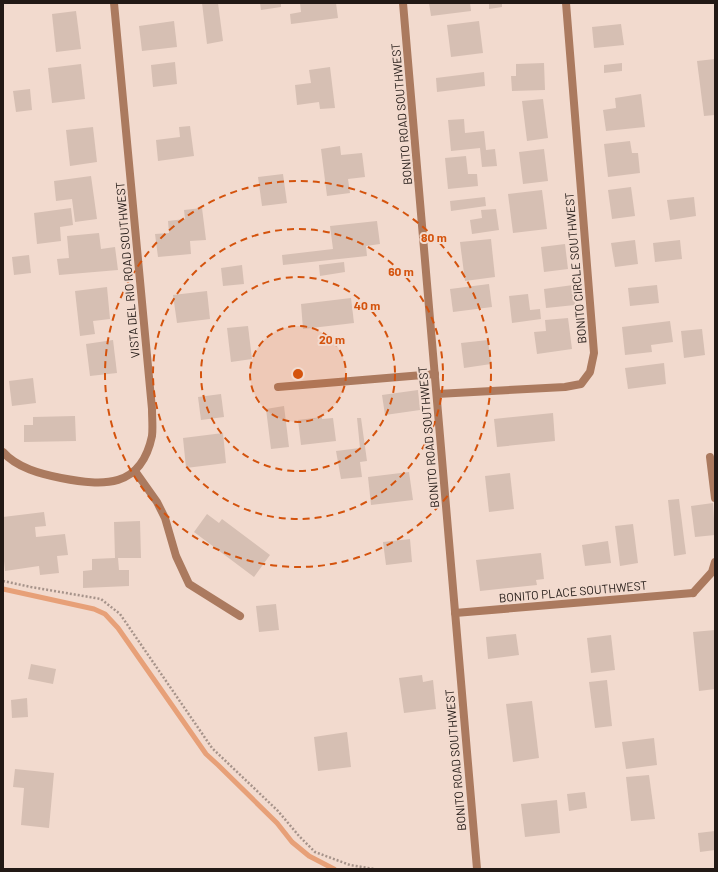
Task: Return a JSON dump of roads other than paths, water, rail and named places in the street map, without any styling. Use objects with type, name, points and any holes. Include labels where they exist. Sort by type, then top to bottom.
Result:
[{"type":"street","name":"VISTA DEL RIO ROAD SOUTHWEST","points":[[3,452],[18,464],[37,472],[77,481],[107,483],[123,479],[135,471],[146,456],[152,435],[152,409],[114,3]]},
{"type":"street","name":"BONITO ROAD SOUTHWEST","points":[[403,3],[477,869]]},
{"type":"street","name":"BONITO CIRCLE SOUTHWEST","points":[[437,394],[565,387],[581,384],[590,372],[594,353],[566,3]]},
{"type":"street","points":[[278,387],[435,374]]},
{"type":"street","points":[[710,457],[715,498]]},
{"type":"street","points":[[135,471],[157,502],[165,518],[176,556],[189,584],[240,616]]},
{"type":"street","name":"BONITO PLACE SOUTHWEST","points":[[455,613],[693,593],[712,572],[715,562]]},
{"type":"waterway","points":[[3,589],[94,609],[105,614],[118,628],[206,754],[277,823],[292,842],[309,856],[334,869]]}]
